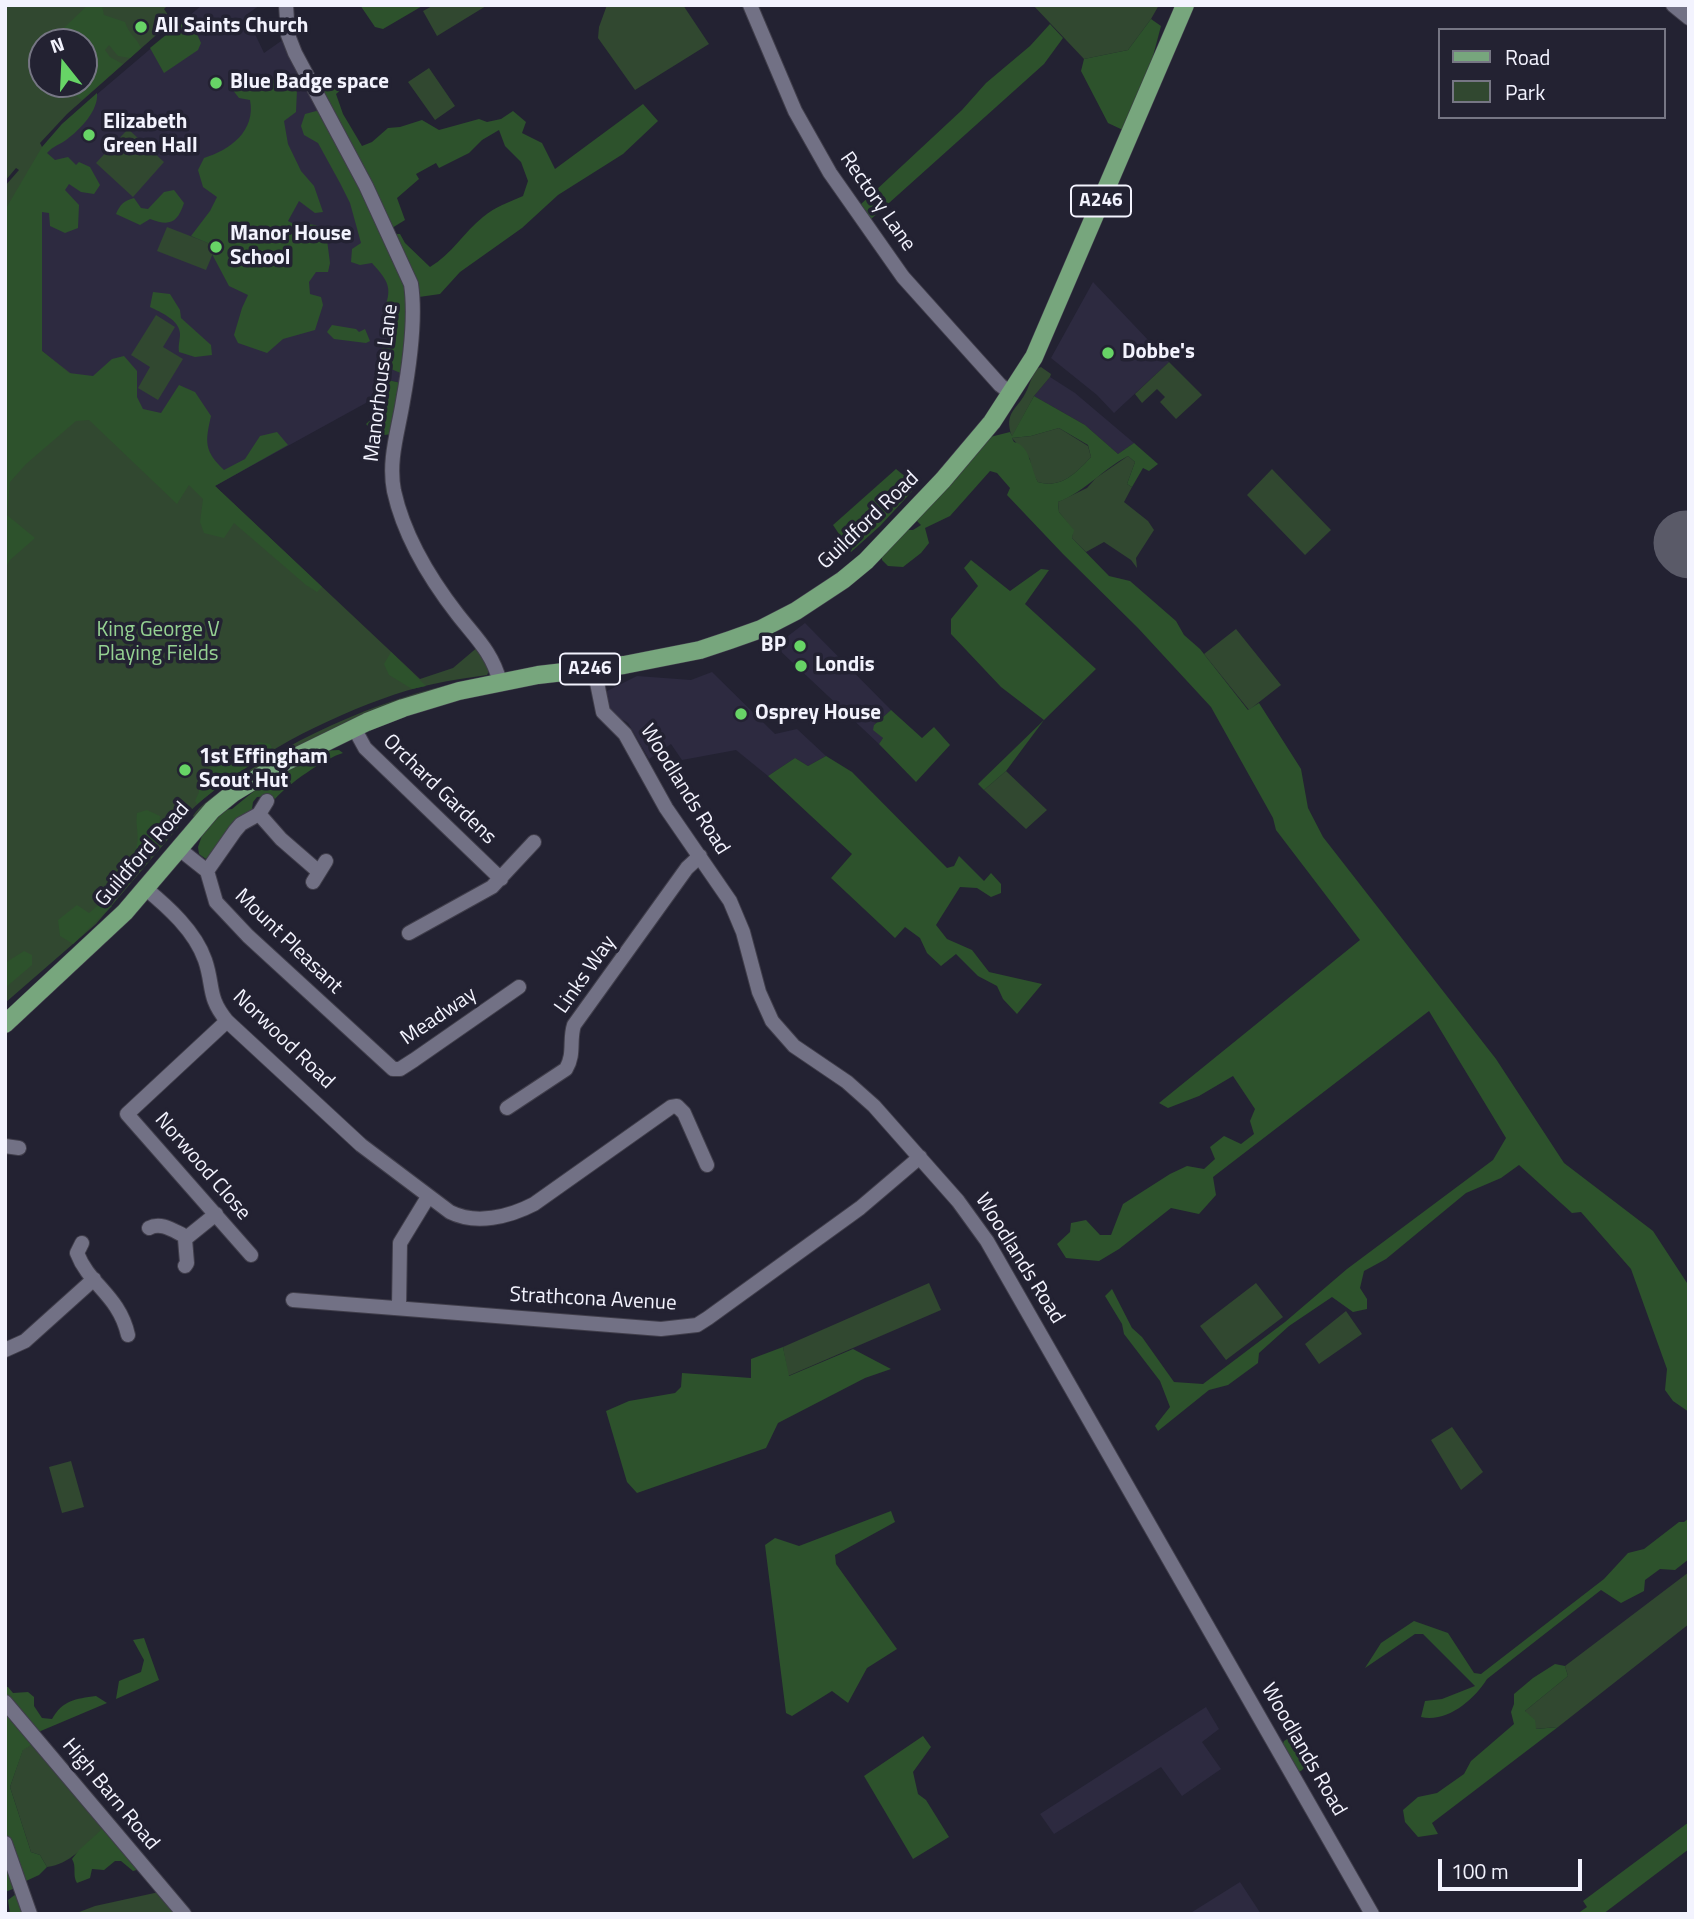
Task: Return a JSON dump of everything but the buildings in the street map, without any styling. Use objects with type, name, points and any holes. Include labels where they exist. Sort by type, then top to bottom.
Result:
[{"type":"main road","name":"Guildford Road","points":[[5,1024],[107,931],[212,810],[233,793],[279,765],[354,728],[403,708],[459,691],[538,675],[672,656],[730,640],[778,620],[822,595],[866,561],[917,509],[976,441],[1012,394],[1034,357],[1185,5]]},
{"type":"street","name":"Manorhouse Lane","points":[[286,5],[288,35],[295,53],[366,186],[411,284],[414,298],[407,379],[393,446],[392,477],[398,506],[407,532],[434,582],[492,656],[500,682]]},
{"type":"street","name":"Rectory Lane","points":[[750,5],[800,121],[853,207],[903,277],[1000,385],[1012,394]]},
{"type":"street","points":[[1673,5],[1689,18]]},
{"type":"street","name":"Woodlands Road","points":[[594,668],[603,712],[625,734],[666,808],[738,916],[759,992],[772,1021],[794,1046],[860,1092],[958,1201],[987,1241],[1118,1465],[1372,1914]]},
{"type":"street","name":"Orchard Gardens","points":[[354,728],[365,748],[501,879]]},
{"type":"street","points":[[207,872],[242,824],[259,814],[267,801]]},
{"type":"street","points":[[259,814],[281,839],[319,871]]},
{"type":"street","name":"Orchard Gardens","points":[[409,933],[480,894],[501,879],[534,842]]},
{"type":"street","name":"Mount Pleasant","points":[[178,848],[201,864],[207,872],[213,896],[252,940],[382,1058]]},
{"type":"street","name":"Links Way","points":[[507,1108],[566,1069],[571,1060],[571,1035],[574,1025],[687,868],[700,856]]},
{"type":"street","name":"Norwood Road","points":[[145,888],[196,941],[206,963],[214,1003],[227,1021],[361,1145],[450,1212],[463,1218],[489,1218],[519,1212],[534,1204],[663,1110],[677,1106],[684,1113],[707,1165]]},
{"type":"street","name":"Meadway","points":[[382,1058],[393,1069],[400,1069],[519,987]]},
{"type":"street","name":"Norwood Close","points":[[227,1021],[127,1114],[251,1255]]},
{"type":"street","name":"Strathcona Avenue","points":[[293,1300],[661,1329],[697,1325],[860,1208],[920,1157]]},
{"type":"street","points":[[399,1308],[400,1243],[428,1197]]},
{"type":"street","points":[[185,1266],[185,1239],[216,1214]]},
{"type":"street","points":[[149,1228],[164,1226],[187,1237]]},
{"type":"street","points":[[82,1243],[77,1253],[80,1261],[113,1299],[128,1335]]},
{"type":"street","points":[[5,1350],[25,1341],[94,1279]]},
{"type":"street","name":"High Barn Road","points":[[5,1702],[184,1914]]},
{"type":"street","points":[[5,1843],[30,1914]]},
{"type":"shaded area","name":"Manor House School","points":[[202,5],[260,5],[246,15],[264,53],[284,39],[399,266],[401,383],[388,380],[384,393],[215,486],[204,486],[42,351],[42,147],[62,124],[93,98],[98,98],[98,93]]},
{"type":"shaded area","name":"Dobbe's","points":[[1093,282],[1169,362],[1114,413],[1097,395],[1051,358]]},
{"type":"shaded area","points":[[1050,377],[1075,393],[1134,443],[1118,454],[1085,425],[1034,396]]},
{"type":"shaded area","points":[[805,623],[891,710],[874,725],[883,738],[879,744],[775,646]]},
{"type":"shaded area","points":[[712,672],[775,734],[797,729],[826,756],[808,766],[795,758],[768,776],[736,750],[682,760],[671,744],[649,759],[628,723],[609,712],[605,692],[637,676],[691,680]]},
{"type":"shaded area","points":[[1206,1707],[1219,1729],[1202,1742],[1221,1769],[1182,1796],[1161,1767],[1054,1834],[1040,1814]]},
{"type":"shaded area","points":[[1240,1882],[1261,1914],[1189,1914]]},
{"type":"green space","name":"King George V Playing Fields","points":[[5,5],[168,5],[164,9],[172,21],[98,87],[98,28],[28,28],[28,98],[85,98],[40,143],[42,351],[215,486],[420,679],[453,668],[479,646],[489,671],[487,675],[407,690],[356,709],[251,763],[184,817],[182,823],[96,924],[5,1003],[5,186],[19,170],[16,168],[5,181]]},
{"type":"green space","points":[[88,5],[102,5],[104,15],[125,22],[141,48],[130,58],[118,56],[109,45],[105,50],[110,57],[123,64],[98,86],[98,28],[64,28]]},
{"type":"green space","points":[[360,5],[424,5],[383,29],[375,27]]},
{"type":"green space","points":[[434,5],[486,6],[437,36],[423,11]]},
{"type":"green space","points":[[607,5],[683,5],[709,44],[635,90],[598,38]]},
{"type":"green space","points":[[1033,5],[1159,5],[1128,50],[1084,59]]},
{"type":"green space","points":[[189,16],[201,43],[198,50],[164,73],[150,48]]},
{"type":"green space","points":[[1151,19],[1161,26],[1152,60],[1125,131],[1108,123],[1081,71],[1084,59],[1128,50]]},
{"type":"green space","points":[[1050,24],[1063,38],[1044,64],[870,220],[860,205],[962,110],[986,83],[1030,46]]},
{"type":"green space","points":[[429,68],[455,106],[435,120],[408,82]]},
{"type":"green space","points":[[260,74],[267,81],[297,75],[299,82],[294,84],[297,90],[296,112],[284,121],[288,144],[301,171],[314,186],[323,212],[315,213],[299,201],[288,221],[298,226],[300,223],[315,225],[326,232],[330,263],[328,272],[316,272],[309,282],[310,294],[321,297],[323,305],[315,330],[283,339],[267,353],[238,343],[234,335],[248,295],[229,286],[212,254],[215,246],[191,236],[217,197],[203,187],[198,170],[204,158],[232,144],[245,130],[249,121],[250,100],[239,98],[232,89],[235,83]]},
{"type":"green space","points":[[345,74],[348,78],[344,87],[336,94],[343,114],[362,146],[372,142],[388,128],[422,120],[439,130],[479,119],[487,122],[501,119],[513,111],[526,122],[522,133],[542,143],[555,169],[643,104],[658,121],[623,154],[558,195],[522,228],[460,272],[440,294],[419,297],[394,234],[400,234],[405,243],[430,267],[445,256],[488,213],[523,196],[528,181],[521,162],[505,146],[499,130],[482,140],[469,153],[439,168],[436,163],[416,174],[419,179],[397,198],[405,220],[392,228],[362,163],[323,92]]},
{"type":"green space","points":[[91,98],[97,98],[92,113],[82,125],[47,153],[55,160],[68,157],[76,165],[79,162],[90,167],[100,185],[94,194],[81,192],[69,184],[65,190],[79,205],[78,228],[65,233],[50,226],[49,213],[42,212],[42,351],[69,373],[93,376],[112,359],[124,356],[137,371],[137,397],[143,409],[161,413],[179,385],[195,392],[211,416],[208,446],[224,470],[245,459],[260,436],[277,432],[288,445],[215,486],[322,587],[317,592],[234,523],[224,538],[204,533],[200,522],[203,499],[189,485],[177,504],[89,420],[76,421],[26,464],[10,482],[7,515],[35,538],[10,560],[5,569],[5,210],[42,147],[62,124]]},
{"type":"green space","points":[[320,110],[399,266],[409,301],[403,374],[391,369],[381,349],[394,339],[383,312],[388,297],[386,281],[372,263],[360,265],[351,262],[352,249],[361,243],[350,203],[318,143],[304,135],[301,126],[305,114]]},
{"type":"green space","points":[[128,129],[164,162],[133,197],[96,163]]},
{"type":"green space","points":[[174,190],[184,203],[171,222],[150,219],[140,225],[116,214],[122,204],[130,199],[134,198],[141,208],[148,209],[164,192]]},
{"type":"green space","points":[[167,227],[216,246],[206,270],[157,251]]},
{"type":"green space","points":[[153,292],[170,294],[180,310],[181,318],[211,345],[212,355],[195,357],[179,352],[179,329],[169,317],[150,307]]},
{"type":"green space","points":[[156,315],[175,327],[163,347],[183,359],[158,400],[138,388],[150,367],[131,355]]},
{"type":"green space","points":[[332,325],[356,329],[359,332],[365,329],[370,341],[366,343],[334,339],[327,332]]},
{"type":"green space","points":[[1169,362],[1202,395],[1176,419],[1160,402],[1165,397],[1157,389],[1142,403],[1135,394]]},
{"type":"green space","points":[[1041,367],[1051,374],[1050,377],[1034,396],[1012,437],[1010,416],[1023,397],[1036,369]]},
{"type":"green space","points":[[388,380],[401,383],[392,434],[377,436],[366,424],[381,410]]},
{"type":"green space","points":[[1034,396],[1085,425],[1118,454],[1134,443],[1158,464],[1149,471],[1143,468],[1132,487],[1127,484],[1135,462],[1128,456],[1078,492],[1058,502],[1059,512],[1074,530],[1072,538],[1109,576],[1130,581],[1176,621],[1184,635],[1200,649],[1248,710],[1259,703],[1301,769],[1308,808],[1323,837],[1496,1059],[1564,1163],[1653,1231],[1687,1283],[1689,1412],[1673,1401],[1665,1390],[1667,1369],[1631,1269],[1581,1212],[1572,1213],[1519,1165],[1501,1178],[1466,1193],[1386,1259],[1364,1271],[1360,1288],[1367,1299],[1367,1309],[1353,1312],[1332,1297],[1289,1326],[1259,1353],[1258,1363],[1228,1385],[1209,1390],[1158,1431],[1155,1426],[1170,1407],[1160,1381],[1124,1334],[1122,1324],[1105,1296],[1112,1289],[1132,1328],[1142,1337],[1174,1382],[1203,1384],[1285,1322],[1347,1269],[1493,1160],[1506,1138],[1429,1011],[1213,1177],[1216,1195],[1199,1214],[1171,1208],[1119,1249],[1099,1261],[1066,1258],[1057,1244],[1070,1232],[1071,1223],[1086,1220],[1100,1235],[1111,1235],[1123,1204],[1187,1166],[1204,1169],[1215,1159],[1210,1147],[1224,1136],[1241,1144],[1254,1134],[1250,1121],[1255,1109],[1233,1076],[1199,1096],[1168,1108],[1159,1103],[1360,940],[1276,830],[1273,818],[1211,707],[1138,628],[1007,495],[1010,488],[997,473],[990,471],[950,516],[925,528],[929,543],[903,567],[888,566],[882,560],[882,554],[905,530],[913,530],[921,525],[916,520],[990,437],[1010,432],[1012,436]],"holes":[[[1059,428],[1088,445],[1091,457],[1080,469],[1068,478],[1046,484],[1038,482],[1027,453],[1012,438]]]},
{"type":"green space","points":[[1059,428],[1088,446],[1091,457],[1068,478],[1054,483],[1038,482],[1031,471],[1030,459],[1012,438]]},
{"type":"green space","points":[[1128,456],[1135,462],[1127,484],[1132,487],[1124,502],[1148,521],[1154,530],[1136,558],[1137,568],[1131,560],[1104,542],[1086,552],[1072,538],[1073,530],[1059,512],[1058,502],[1087,488],[1096,478]]},
{"type":"green space","points":[[896,469],[917,486],[880,526],[851,552],[833,525]]},
{"type":"green space","points":[[1272,469],[1331,530],[1305,555],[1247,495]]},
{"type":"green space","points":[[971,560],[1010,591],[1041,569],[1049,570],[1025,604],[1096,669],[1044,720],[1001,687],[951,634],[951,619],[978,586],[964,568]]},
{"type":"green space","points":[[1236,629],[1281,685],[1249,710],[1204,654]]},
{"type":"green space","points":[[391,652],[426,686],[412,689],[389,675],[384,664]]},
{"type":"green space","points":[[485,677],[428,694],[195,818],[193,816],[199,808],[253,768],[315,733],[417,693]]},
{"type":"green space","points":[[891,710],[922,738],[934,727],[950,745],[916,782],[879,744],[883,738],[873,730],[874,725]]},
{"type":"green space","points":[[1044,720],[1006,771],[984,790],[978,784]]},
{"type":"green space","points":[[258,742],[270,744],[273,751],[230,778],[197,804],[195,801],[199,792],[198,779],[212,767],[236,758]]},
{"type":"green space","points":[[339,750],[343,753],[326,760],[275,799],[271,796],[257,797],[252,809],[234,824],[214,856],[206,859],[199,854],[198,847],[205,827],[224,810],[232,809],[259,787],[320,751]]},
{"type":"green space","points":[[826,756],[852,772],[947,868],[954,866],[959,856],[984,881],[991,873],[1001,884],[1001,893],[991,897],[977,888],[960,887],[936,925],[947,939],[972,950],[989,972],[1042,984],[1017,1014],[1003,999],[997,986],[978,976],[956,954],[941,966],[927,953],[920,938],[905,927],[895,938],[831,878],[852,854],[768,776],[795,758],[808,766]]},
{"type":"green space","points":[[1006,771],[1047,810],[1026,829],[984,790]]},
{"type":"green space","points":[[147,810],[160,816],[159,841],[136,872],[129,874],[124,869],[137,844],[137,813]]},
{"type":"green space","points":[[102,902],[112,906],[73,944],[60,936],[58,920],[77,905],[89,913]]},
{"type":"green space","points":[[24,951],[32,955],[32,965],[5,988],[5,963]]},
{"type":"green space","points":[[929,1283],[941,1310],[788,1376],[783,1347]]},
{"type":"green space","points":[[1256,1283],[1283,1317],[1226,1360],[1200,1326]]},
{"type":"green space","points":[[1346,1311],[1362,1334],[1319,1364],[1305,1344]]},
{"type":"green space","points":[[783,1347],[789,1376],[853,1349],[891,1369],[865,1378],[778,1423],[766,1448],[637,1493],[627,1482],[606,1411],[629,1401],[675,1393],[681,1387],[682,1373],[751,1378],[751,1359]]},
{"type":"green space","points":[[1452,1427],[1483,1472],[1461,1490],[1431,1440]]},
{"type":"green space","points":[[71,1461],[84,1507],[62,1513],[49,1467]]},
{"type":"green space","points":[[891,1511],[895,1522],[835,1555],[836,1564],[897,1649],[867,1668],[848,1703],[832,1691],[792,1716],[786,1713],[765,1545],[775,1538],[799,1546]]},
{"type":"green space","points":[[1689,1518],[1689,1559],[1675,1570],[1660,1569],[1645,1580],[1644,1591],[1621,1603],[1601,1590],[1487,1679],[1475,1695],[1450,1713],[1440,1717],[1421,1717],[1425,1701],[1442,1699],[1475,1686],[1423,1634],[1415,1634],[1365,1668],[1381,1643],[1414,1621],[1448,1633],[1474,1673],[1481,1674],[1604,1579],[1628,1553],[1644,1549],[1679,1522]]},
{"type":"green space","points":[[1689,1572],[1689,1624],[1558,1727],[1535,1729],[1525,1711],[1568,1676],[1565,1666]]},
{"type":"green space","points":[[144,1638],[159,1680],[116,1699],[119,1681],[141,1672],[144,1660],[133,1640]]},
{"type":"green space","points":[[1555,1664],[1565,1666],[1568,1676],[1525,1711],[1535,1720],[1536,1729],[1558,1727],[1432,1823],[1438,1834],[1418,1837],[1405,1822],[1403,1810],[1418,1797],[1437,1793],[1464,1774],[1471,1761],[1514,1724],[1511,1712],[1514,1694]]},
{"type":"green space","points":[[5,1687],[13,1693],[28,1692],[34,1697],[34,1706],[42,1718],[52,1719],[65,1704],[76,1700],[96,1696],[107,1703],[36,1733],[6,1695]]},
{"type":"green space","points":[[5,1706],[35,1743],[23,1750],[10,1787],[31,1852],[40,1855],[47,1867],[39,1875],[26,1881],[33,1914],[10,1914],[8,1900],[16,1894],[13,1889],[5,1892]]},
{"type":"green space","points":[[1300,1731],[1304,1737],[1302,1745],[1310,1754],[1309,1763],[1296,1772],[1282,1746],[1284,1741]]},
{"type":"green space","points":[[923,1736],[931,1747],[913,1772],[918,1794],[926,1800],[949,1837],[913,1859],[864,1776]]},
{"type":"green space","points":[[35,1743],[102,1823],[102,1830],[76,1853],[63,1862],[47,1867],[40,1855],[31,1852],[10,1787],[23,1749]]},
{"type":"green space","points":[[1689,1822],[1689,1849],[1603,1914],[1577,1914],[1587,1907],[1583,1901]]},
{"type":"green space","points":[[102,1823],[140,1869],[133,1871],[121,1861],[115,1861],[104,1870],[92,1869],[90,1878],[77,1883],[72,1859],[101,1830]]},
{"type":"green space","points":[[159,1892],[178,1914],[74,1914],[95,1906]]},
{"type":"runway","points":[[1686,543],[1689,546]]},
{"type":"place","name":"All Saints Church","points":[[141,27]]},
{"type":"place","name":"Blue Badge space","points":[[216,83]]},
{"type":"place","name":"Elizabeth Green Hall","points":[[89,135]]},
{"type":"place","name":"Manor House School","points":[[216,247]]},
{"type":"place","name":"Dobbe's","points":[[1108,353]]},
{"type":"place","name":"BP","points":[[800,646]]},
{"type":"place","name":"Londis","points":[[801,666]]},
{"type":"place","name":"Osprey House","points":[[741,714]]},
{"type":"place","name":"1st Effingham Scout Hut","points":[[185,770]]}]
